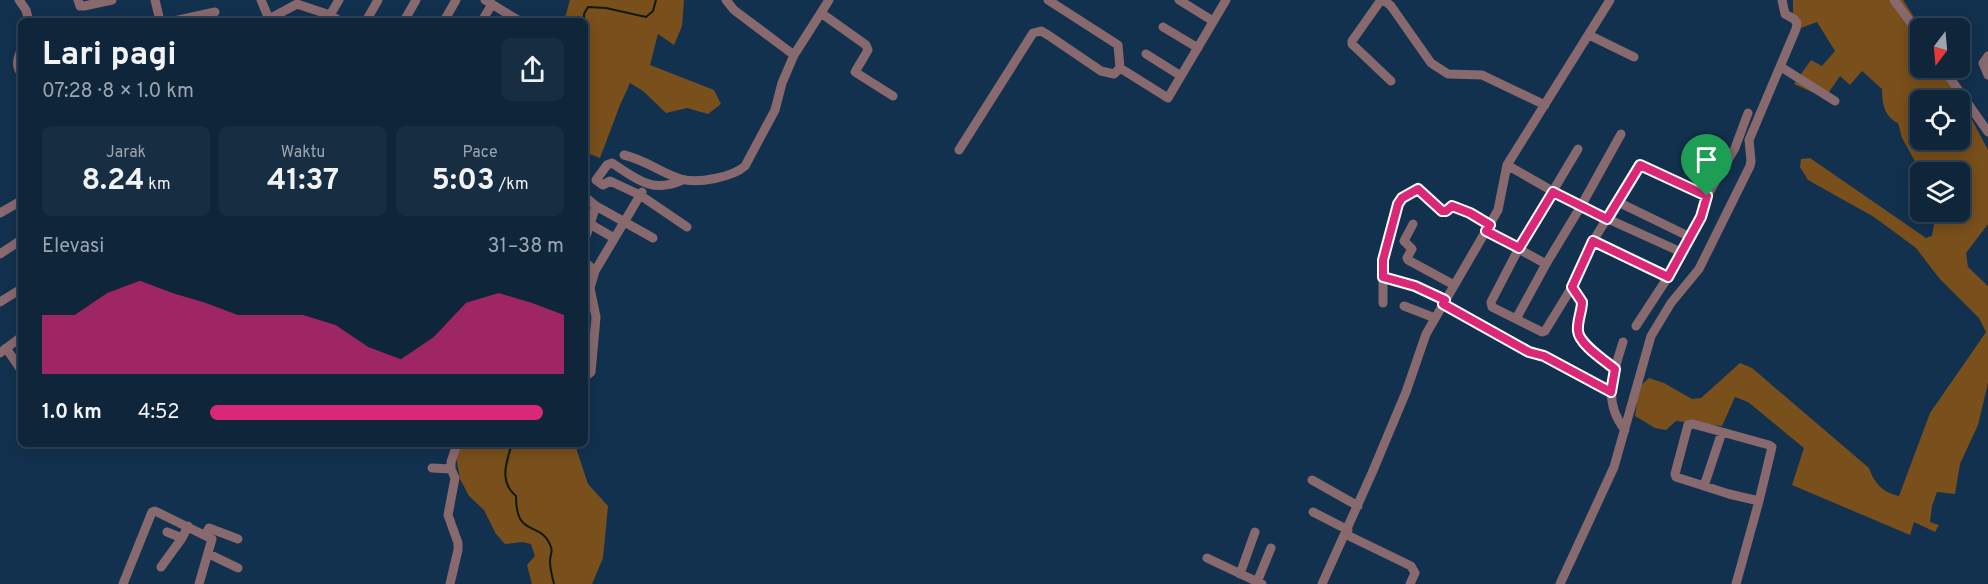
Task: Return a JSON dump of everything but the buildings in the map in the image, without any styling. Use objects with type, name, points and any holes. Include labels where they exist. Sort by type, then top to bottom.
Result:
[{"type":"street","points":[[19,0],[28,18]]},
{"type":"street","points":[[78,0],[80,6],[112,0]]},
{"type":"street","points":[[155,0],[159,18]]},
{"type":"street","points":[[261,0],[267,18]]},
{"type":"street","points":[[330,15],[339,0]]},
{"type":"street","points":[[368,18],[378,0]]},
{"type":"street","points":[[406,18],[416,0]]},
{"type":"street","points":[[446,18],[456,0]]},
{"type":"street","points":[[726,0],[734,10],[794,54]]},
{"type":"street","points":[[687,227],[640,195],[610,181],[602,185],[596,179],[607,165],[612,163],[646,185],[665,185],[683,180],[724,177],[734,174],[745,166],[775,110],[782,83],[794,54],[829,0]]},
{"type":"street","points":[[959,150],[1033,33],[1041,31],[1101,71],[1114,74],[1120,68],[1118,45],[1048,0]]},
{"type":"street","points":[[1179,0],[1214,21]]},
{"type":"street","points":[[1120,68],[1168,98],[1226,0]]},
{"type":"street","points":[[1391,81],[1352,45],[1352,41],[1382,0],[1391,6],[1431,63],[1448,74],[1474,73],[1489,77],[1545,105]]},
{"type":"street","points":[[1322,584],[1382,450],[1406,392],[1426,334],[1498,210],[1507,165],[1610,0]]},
{"type":"street","points":[[1560,584],[1614,467],[1651,336],[1671,303],[1699,269],[1744,180],[1751,161],[1749,140],[1796,29],[1797,23],[1785,14],[1782,0]]},
{"type":"street","points":[[1893,0],[1910,22]]},
{"type":"street","points":[[271,18],[298,2],[335,18]]},
{"type":"street","points":[[483,18],[488,2],[515,18]]},
{"type":"street","points":[[188,18],[215,12]]},
{"type":"street","points":[[821,13],[868,48],[855,69],[856,73],[893,96]]},
{"type":"street","points":[[1163,27],[1198,48]]},
{"type":"street","points":[[1589,35],[1634,57]]},
{"type":"street","points":[[1146,54],[1181,76]]},
{"type":"street","points":[[1988,56],[1983,63],[1988,75]]},
{"type":"street","points":[[1781,68],[1835,100]]},
{"type":"street","points":[[1950,78],[1988,132]]},
{"type":"street","points":[[1636,326],[1668,277],[1701,217],[1707,196],[1735,148],[1748,113]]},
{"type":"street","points":[[1516,320],[1621,134]]},
{"type":"street","points":[[1578,149],[1519,248],[1490,304],[1537,331],[1545,331],[1572,287],[1593,241],[1640,165],[1707,196]]},
{"type":"street","points":[[624,155],[645,161],[683,180]]},
{"type":"street","points":[[1507,165],[1553,192],[1681,252]]},
{"type":"street","points":[[588,374],[591,372],[596,317],[595,307],[588,291],[614,238],[646,185]]},
{"type":"street","points":[[1383,303],[1383,260],[1398,204],[1402,198],[1418,189],[1442,211],[1455,206],[1470,213],[1488,228],[1546,264]]},
{"type":"street","points":[[588,200],[653,238]]},
{"type":"street","points":[[1618,202],[1690,237]]},
{"type":"street","points":[[0,213],[18,203]]},
{"type":"street","points":[[588,230],[597,206]]},
{"type":"street","points":[[590,224],[614,238]]},
{"type":"street","points":[[1413,224],[1404,241],[1412,249],[1408,260],[1454,285]]},
{"type":"street","points":[[1593,241],[1668,277]]},
{"type":"street","points":[[0,254],[18,242]]},
{"type":"street","points":[[588,264],[596,271]]},
{"type":"street","points":[[1383,277],[1415,286],[1529,352],[1544,356],[1611,392]]},
{"type":"street","points":[[1572,287],[1582,302],[1577,329],[1580,339],[1615,369]]},
{"type":"street","points":[[0,302],[18,293]]},
{"type":"street","points":[[1404,306],[1435,318]]},
{"type":"street","points":[[588,319],[596,317]]},
{"type":"street","points":[[18,339],[3,350],[18,367]]},
{"type":"street","points":[[1623,342],[1611,392],[1614,413],[1625,430]]},
{"type":"street","points":[[1736,584],[1759,501],[1772,447],[1693,424],[1688,425],[1675,474],[1678,478],[1759,501]]},
{"type":"street","points":[[1704,486],[1722,432]]},
{"type":"street","points":[[450,584],[458,543],[448,515],[455,478],[451,462],[456,447]]},
{"type":"street","points":[[432,468],[451,469]]},
{"type":"street","points":[[1312,480],[1358,506]]},
{"type":"street","points":[[123,584],[153,512],[156,511],[212,540],[199,584]]},
{"type":"street","points":[[1313,512],[1411,566],[1415,573],[1410,584]]},
{"type":"street","points":[[161,567],[188,526]]},
{"type":"street","points":[[205,535],[209,528],[238,539]]},
{"type":"street","points":[[167,532],[182,538]]},
{"type":"street","points":[[1240,574],[1255,532]]},
{"type":"street","points":[[1207,558],[1260,583],[1271,548]]},
{"type":"street","points":[[209,554],[238,568]]},
{"type":"shaded area","points":[[570,0],[684,0],[682,26],[674,45],[658,34],[650,65],[714,90],[721,104],[708,114],[687,108],[666,113],[643,91],[630,83],[600,158],[588,153],[588,18],[565,18]]},
{"type":"shaded area","points":[[1793,0],[1903,0],[1915,18],[1910,18],[1910,78],[1950,78],[1957,90],[1910,90],[1910,150],[1970,150],[1970,116],[1988,150],[1988,224],[1966,253],[1968,267],[1988,286],[1988,383],[1978,425],[1960,464],[1955,494],[1937,492],[1932,506],[1930,522],[1939,525],[1935,532],[1914,522],[1910,535],[1792,485],[1804,448],[1748,402],[1735,397],[1722,426],[1676,421],[1666,430],[1655,428],[1635,416],[1639,387],[1649,378],[1664,383],[1692,399],[1701,398],[1740,363],[1752,368],[1869,468],[1880,486],[1899,496],[1930,413],[1986,332],[1979,318],[1939,278],[1916,248],[1874,217],[1808,180],[1800,167],[1801,159],[1810,158],[1926,238],[1932,236],[1934,222],[1970,222],[1970,162],[1915,162],[1902,138],[1898,123],[1887,113],[1883,104],[1882,89],[1862,71],[1850,85],[1840,76],[1825,98],[1794,84],[1811,60],[1822,66],[1835,51],[1817,22],[1801,28],[1793,19]]},
{"type":"shaded area","points":[[461,447],[576,448],[588,484],[608,506],[603,558],[592,584],[532,584],[527,565],[535,556],[531,544],[522,542],[505,544],[496,534],[484,510],[469,496],[460,479],[456,457]]},
{"type":"waterway","points":[[584,18],[588,7],[606,8],[646,17],[653,11],[656,0]]},
{"type":"waterway","points":[[511,447],[505,472],[507,484],[516,496],[520,519],[524,524],[541,533],[551,547],[550,564],[554,584]]},
{"type":"route","points":[[1640,165],[1707,196],[1701,217],[1668,277],[1593,241],[1572,287],[1583,305],[1577,329],[1584,344],[1615,369],[1611,392],[1544,356],[1529,352],[1443,304],[1445,300],[1415,286],[1383,277],[1386,242],[1398,204],[1402,198],[1418,189],[1442,211],[1455,206],[1470,213],[1490,225],[1486,231],[1519,248],[1553,192],[1607,219],[1640,165]]}]
